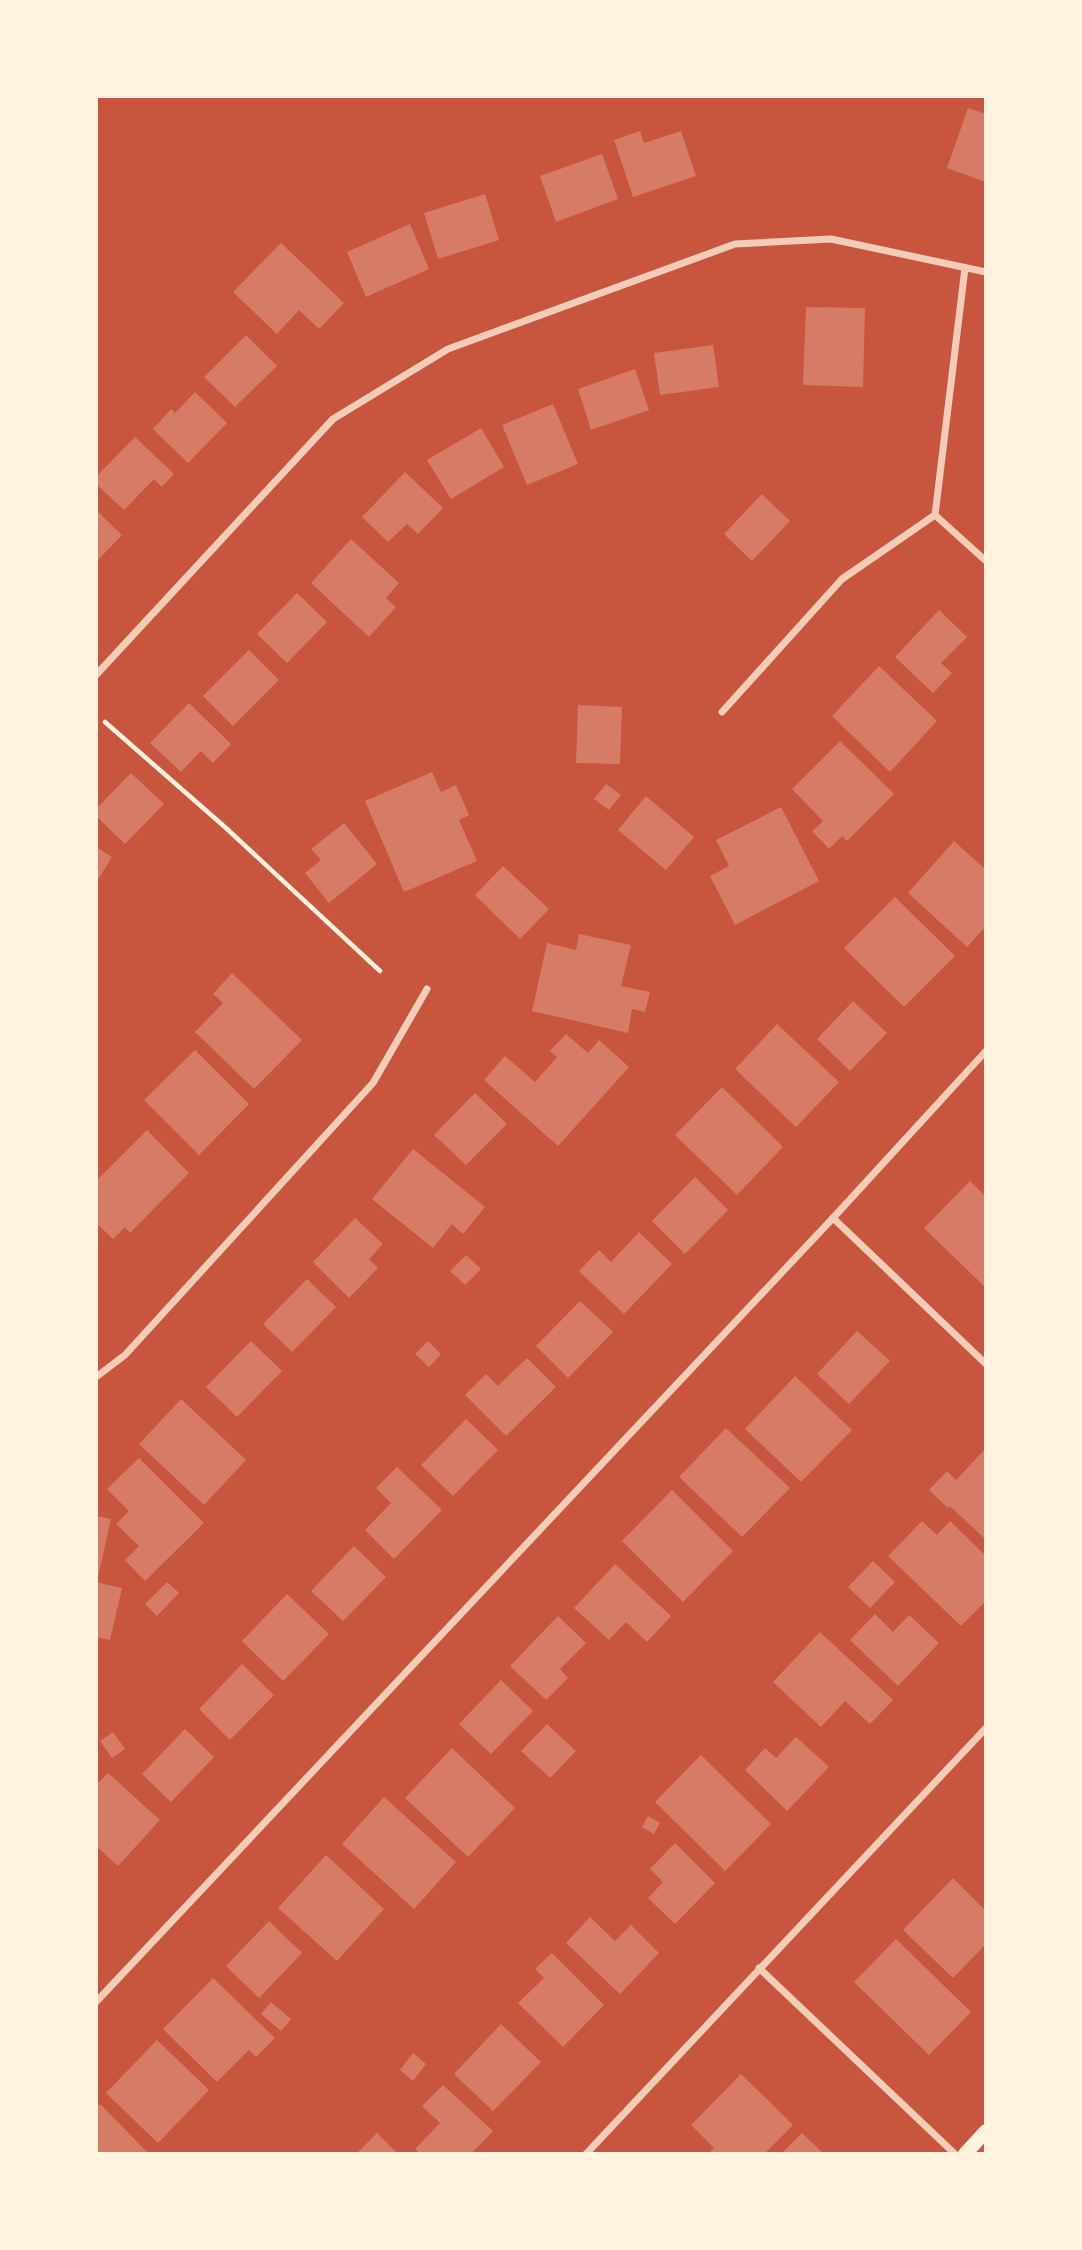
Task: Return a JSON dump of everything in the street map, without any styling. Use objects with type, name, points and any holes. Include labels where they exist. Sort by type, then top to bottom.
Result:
[{"type":"main road","points":[[965,2154],[986,2131]]},
{"type":"street","points":[[96,675],[333,419],[449,348],[735,244],[831,239],[986,272]]},
{"type":"street","points":[[722,712],[842,579],[935,515],[965,268]]},
{"type":"street","points":[[935,515],[986,561]]},
{"type":"street","points":[[96,1377],[125,1355],[373,1083],[427,989]]},
{"type":"street","points":[[96,2002],[833,1218],[986,1051]]},
{"type":"street","points":[[833,1218],[986,1364]]},
{"type":"street","points":[[586,2154],[986,1728]]},
{"type":"street","points":[[759,1968],[955,2154]]},
{"type":"path","points":[[106,722],[226,828],[380,971]]},
{"type":"building","points":[[968,108],[986,114],[986,182],[947,168]]},
{"type":"building","points":[[640,131],[644,143],[681,131],[696,176],[633,197],[614,140]]},
{"type":"building","points":[[602,154],[618,199],[556,222],[540,176]]},
{"type":"building","points":[[485,194],[499,240],[438,259],[424,213]]},
{"type":"building","points":[[410,224],[429,269],[366,297],[347,252]]},
{"type":"building","points":[[281,243],[344,303],[319,329],[299,310],[277,334],[233,292]]},
{"type":"building","points":[[806,307],[865,308],[863,387],[803,385]]},
{"type":"building","points":[[246,335],[277,366],[235,407],[204,377]]},
{"type":"building","points":[[713,345],[719,387],[660,395],[654,353]]},
{"type":"building","points":[[635,369],[649,410],[591,430],[578,389]]},
{"type":"building","points":[[195,392],[227,423],[188,463],[153,429],[171,409],[175,413]]},
{"type":"building","points":[[553,404],[578,464],[527,485],[502,425]]},
{"type":"building","points":[[481,428],[504,467],[451,499],[427,460]]},
{"type":"building","points":[[135,437],[174,474],[162,487],[154,479],[124,510],[96,484],[96,477]]},
{"type":"building","points":[[405,472],[443,508],[418,534],[407,524],[388,542],[362,517]]},
{"type":"building","points":[[762,494],[790,521],[752,561],[724,534]]},
{"type":"building","points":[[96,510],[122,535],[96,562]]},
{"type":"building","points":[[351,539],[399,583],[386,598],[396,607],[369,637],[311,583]]},
{"type":"building","points":[[297,593],[327,622],[287,663],[257,634]]},
{"type":"building","points":[[939,610],[967,637],[941,663],[952,673],[933,693],[895,657]]},
{"type":"building","points":[[249,650],[279,680],[233,726],[203,696]]},
{"type":"building","points":[[879,666],[937,721],[890,772],[832,716]]},
{"type":"building","points":[[189,703],[231,744],[213,763],[201,751],[181,772],[150,743]]},
{"type":"building","points":[[578,705],[622,707],[620,764],[576,763]]},
{"type":"building","points":[[840,741],[894,794],[847,841],[842,836],[829,849],[812,831],[823,821],[792,789]]},
{"type":"building","points":[[432,772],[441,792],[456,785],[469,815],[459,820],[477,861],[404,892],[365,801]]},
{"type":"building","points":[[131,773],[164,804],[125,844],[96,816],[96,809]]},
{"type":"building","points":[[606,784],[621,795],[609,810],[594,799]]},
{"type":"building","points":[[646,796],[694,837],[666,870],[618,830]]},
{"type":"building","points":[[781,807],[819,881],[735,925],[710,876],[729,866],[716,840]]},
{"type":"building","points":[[344,823],[377,864],[329,903],[305,873],[321,860],[311,849]]},
{"type":"building","points":[[954,841],[986,870],[986,926],[967,947],[908,893]]},
{"type":"building","points":[[96,847],[112,857],[96,883]]},
{"type":"building","points":[[503,866],[549,909],[520,939],[475,895]]},
{"type":"building","points":[[895,897],[955,956],[904,1007],[844,948]]},
{"type":"building","points":[[579,934],[631,945],[621,986],[650,992],[645,1012],[632,1009],[628,1033],[532,1011],[547,943],[576,950]]},
{"type":"building","points":[[232,973],[302,1040],[254,1089],[195,1032],[223,1003],[213,994]]},
{"type":"building","points":[[853,1001],[887,1033],[850,1071],[817,1039]]},
{"type":"building","points":[[777,1024],[839,1082],[796,1127],[735,1069]]},
{"type":"building","points":[[566,1034],[588,1053],[599,1040],[629,1067],[558,1146],[484,1080],[505,1056],[535,1082],[557,1057],[550,1051]]},
{"type":"building","points":[[195,1050],[249,1104],[199,1155],[144,1100]]},
{"type":"building","points":[[722,1087],[783,1147],[737,1195],[675,1135]]},
{"type":"building","points":[[475,1093],[507,1124],[466,1165],[434,1135]]},
{"type":"building","points":[[147,1130],[189,1173],[130,1233],[125,1227],[113,1239],[96,1223],[96,1181]]},
{"type":"building","points":[[413,1149],[485,1207],[463,1234],[452,1224],[433,1248],[372,1199]]},
{"type":"building","points":[[695,1177],[728,1210],[685,1254],[652,1221]]},
{"type":"building","points":[[970,1181],[986,1197],[986,1288],[924,1228]]},
{"type":"building","points":[[355,1218],[383,1244],[369,1259],[378,1268],[349,1298],[313,1262]]},
{"type":"building","points":[[639,1232],[672,1264],[624,1314],[579,1271],[599,1250],[611,1262]]},
{"type":"building","points":[[466,1255],[481,1269],[465,1285],[450,1271]]},
{"type":"building","points":[[307,1279],[336,1307],[292,1352],[263,1324]]},
{"type":"building","points":[[580,1301],[613,1332],[568,1378],[536,1346]]},
{"type":"building","points":[[857,1331],[890,1361],[849,1404],[817,1374]]},
{"type":"building","points":[[251,1341],[282,1371],[237,1417],[206,1387]]},
{"type":"building","points":[[428,1341],[441,1354],[429,1367],[415,1354]]},
{"type":"building","points":[[527,1358],[556,1387],[506,1436],[465,1395],[486,1374],[498,1386]]},
{"type":"building","points":[[795,1376],[852,1430],[801,1482],[745,1429]]},
{"type":"building","points":[[181,1399],[246,1460],[204,1505],[139,1444]]},
{"type":"building","points":[[466,1419],[498,1450],[453,1496],[421,1465]]},
{"type":"building","points":[[726,1428],[790,1488],[742,1537],[679,1477]]},
{"type":"building","points":[[986,1448],[986,1540],[929,1490],[947,1471],[956,1480]]},
{"type":"building","points":[[139,1458],[204,1523],[145,1581],[125,1560],[139,1546],[116,1524],[129,1511],[107,1489]]},
{"type":"building","points":[[397,1467],[442,1510],[394,1559],[365,1530],[391,1503],[376,1488]]},
{"type":"building","points":[[672,1490],[733,1551],[683,1602],[622,1541]]},
{"type":"building","points":[[96,1516],[111,1519],[97,1582],[96,1582]]},
{"type":"building","points":[[922,1521],[937,1535],[950,1521],[986,1556],[986,1601],[961,1626],[888,1556]]},
{"type":"building","points":[[354,1546],[386,1577],[343,1621],[311,1591]]},
{"type":"building","points":[[873,1561],[895,1582],[870,1608],[848,1587]]},
{"type":"building","points":[[615,1564],[671,1616],[647,1642],[626,1622],[609,1640],[574,1608]]},
{"type":"building","points":[[96,1582],[122,1588],[110,1640],[96,1637]]},
{"type":"building","points":[[167,1582],[179,1593],[157,1616],[145,1604]]},
{"type":"building","points":[[287,1594],[329,1634],[283,1681],[242,1641]]},
{"type":"building","points":[[875,1614],[893,1632],[909,1615],[939,1643],[898,1686],[850,1640]]},
{"type":"building","points":[[558,1616],[586,1643],[560,1669],[568,1678],[546,1700],[510,1666]]},
{"type":"building","points":[[820,1632],[893,1700],[870,1724],[845,1701],[821,1727],[773,1682]]},
{"type":"building","points":[[242,1664],[274,1695],[230,1740],[199,1709]]},
{"type":"building","points":[[501,1680],[533,1711],[491,1754],[459,1724]]},
{"type":"building","points":[[547,1724],[576,1751],[550,1778],[521,1751]]},
{"type":"building","points":[[185,1729],[214,1757],[171,1802],[142,1774]]},
{"type":"building","points":[[113,1732],[125,1749],[112,1758],[100,1741]]},
{"type":"building","points":[[796,1737],[829,1767],[787,1811],[745,1770],[765,1748],[776,1758]]},
{"type":"building","points":[[452,1748],[515,1808],[468,1857],[405,1798]]},
{"type":"building","points":[[701,1755],[771,1824],[725,1871],[655,1802]]},
{"type":"building","points":[[108,1773],[160,1820],[118,1866],[96,1846],[96,1785]]},
{"type":"building","points":[[384,1797],[456,1862],[414,1909],[342,1844]]},
{"type":"building","points":[[648,1816],[660,1823],[654,1834],[642,1827]]},
{"type":"building","points":[[675,1843],[715,1883],[675,1924],[648,1898],[663,1882],[650,1869]]},
{"type":"building","points":[[326,1855],[384,1909],[337,1961],[278,1908]]},
{"type":"building","points":[[953,1878],[986,1911],[986,1944],[953,1978],[903,1930]]},
{"type":"building","points":[[590,1917],[615,1941],[631,1925],[659,1953],[620,1994],[566,1943]]},
{"type":"building","points":[[269,1921],[302,1953],[259,1998],[226,1966]]},
{"type":"building","points":[[896,1939],[971,2012],[929,2055],[854,1982]]},
{"type":"building","points":[[552,1953],[604,2005],[563,2047],[518,2003],[544,1978],[535,1969]]},
{"type":"building","points":[[213,1978],[275,2038],[256,2057],[249,2050],[217,2082],[163,2029]]},
{"type":"building","points":[[271,2002],[291,2019],[281,2031],[261,2014]]},
{"type":"building","points":[[501,2024],[541,2062],[493,2111],[454,2074]]},
{"type":"building","points":[[157,2040],[209,2090],[158,2143],[106,2093]]},
{"type":"building","points":[[413,2053],[426,2064],[413,2081],[400,2070]]},
{"type":"building","points":[[741,2074],[793,2125],[764,2154],[708,2154],[714,2148],[691,2125]]},
{"type":"building","points":[[443,2085],[493,2131],[471,2154],[420,2154],[415,2149],[440,2123],[422,2106]]},
{"type":"building","points":[[100,2104],[149,2154],[96,2154],[96,2108]]},
{"type":"building","points":[[377,2133],[398,2154],[356,2154]]},
{"type":"building","points":[[802,2133],[824,2154],[781,2154]]}]
